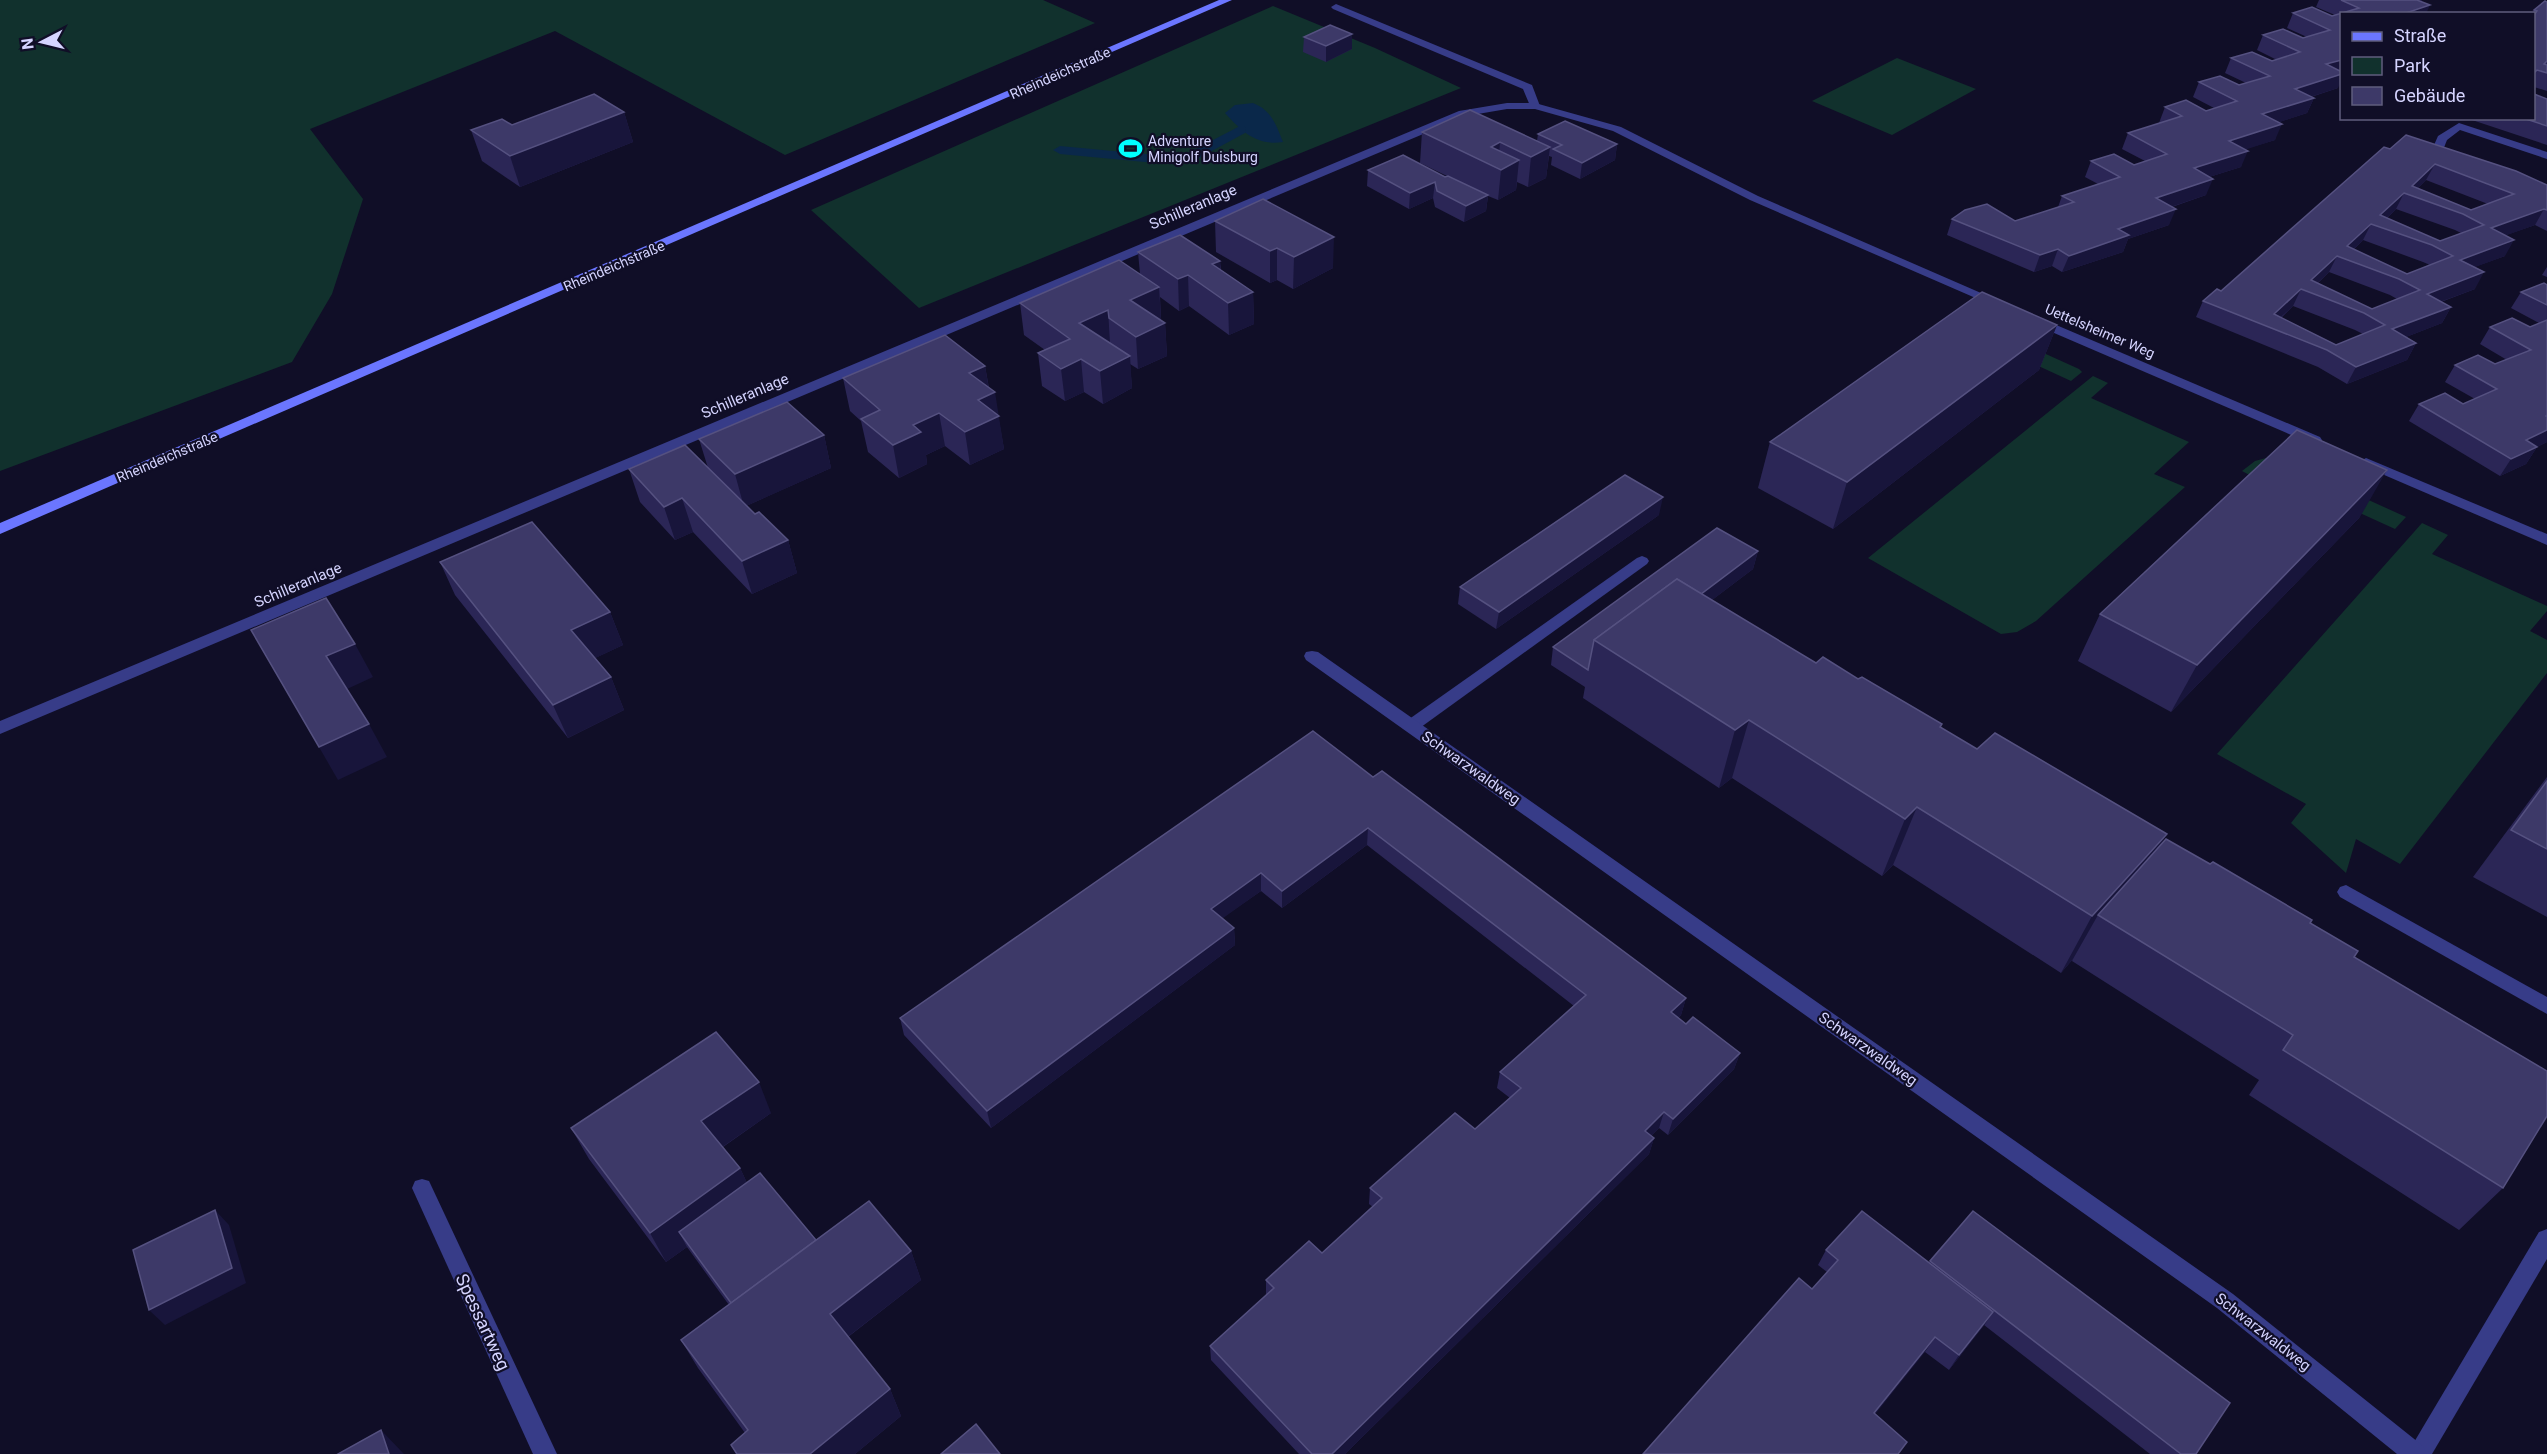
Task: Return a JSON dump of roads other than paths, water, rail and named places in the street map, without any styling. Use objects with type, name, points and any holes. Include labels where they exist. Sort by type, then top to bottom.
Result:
[{"type":"main road","name":"Rheindeichstraße","points":[[0,529],[1227,0]]},
{"type":"street","points":[[1336,7],[1528,87],[1535,106]]},
{"type":"street","name":"Uettelsheimer Weg","points":[[1508,106],[1535,106],[1617,129],[1754,198],[2326,444]]},
{"type":"street","name":"Schilleranlage","points":[[0,728],[1423,128],[1463,113],[1508,106]]},
{"type":"street","points":[[2459,160],[2437,152],[2442,138],[2458,126],[2547,156]]},
{"type":"street","points":[[2357,458],[2547,540]]},
{"type":"street","points":[[1411,726],[1642,561]]},
{"type":"street","name":"Schwarzwaldweg","points":[[1312,656],[2225,1301],[2417,1454]]},
{"type":"street","points":[[2346,892],[2547,1006]]},
{"type":"street","name":"Spessartweg","points":[[422,1188],[545,1454]]},
{"type":"street","points":[[2417,1454],[2547,1239]]},
{"type":"water","points":[[1253,103],[1269,114],[1283,142],[1258,140],[1238,126],[1225,113],[1235,105]]},
{"type":"waterway","points":[[1060,150],[1166,160],[1192,156],[1240,130]]},
{"type":"place","name":"Adventure Minigolf Duisburg","points":[[1130,149]]}]
